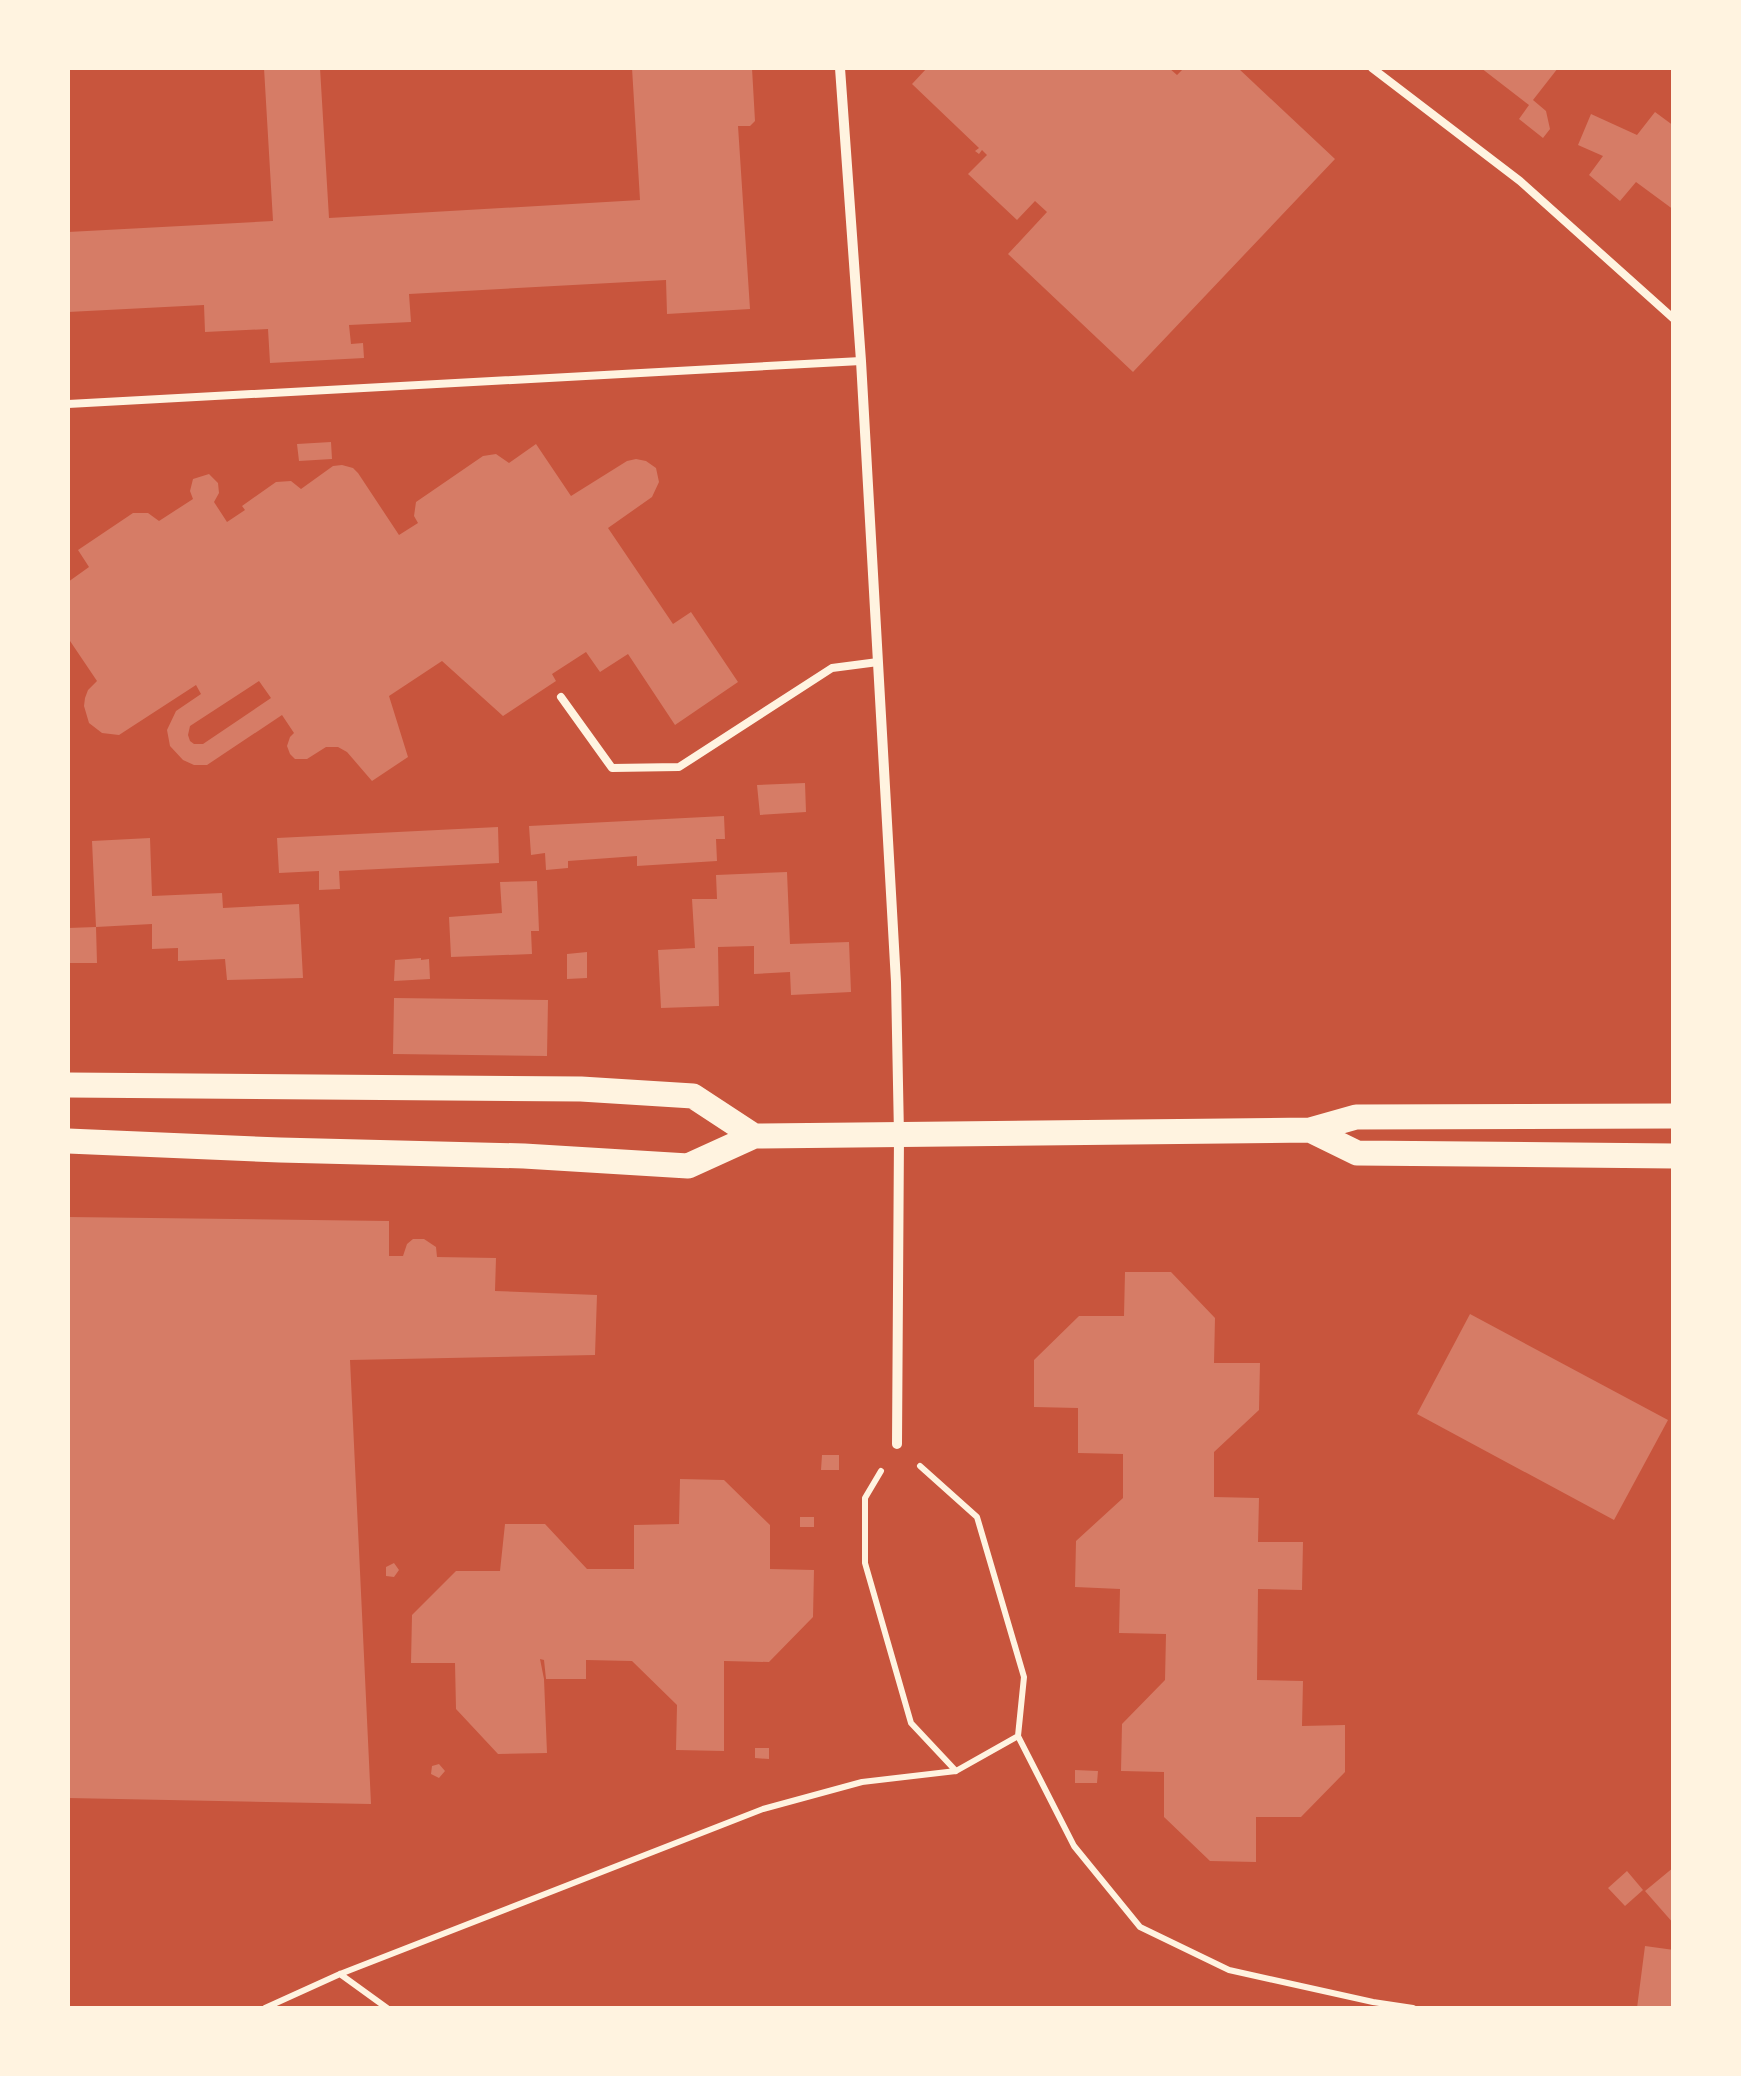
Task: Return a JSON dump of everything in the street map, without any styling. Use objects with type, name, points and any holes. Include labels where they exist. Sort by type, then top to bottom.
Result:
[{"type":"main road","points":[[68,1085],[581,1089],[693,1096],[754,1136]]},
{"type":"main road","points":[[68,1141],[524,1156],[688,1166],[754,1136],[1310,1130],[1356,1117],[1674,1116]]},
{"type":"main road","points":[[1310,1130],[1356,1153],[1674,1156]]},
{"type":"street","points":[[840,68],[861,361],[896,982],[896,1444]]},
{"type":"lane","points":[[1372,68],[1520,181],[1674,319]]},
{"type":"lane","points":[[68,404],[861,361]]},
{"type":"lane","points":[[561,697],[612,768],[679,767],[832,668],[878,662]]},
{"type":"path","points":[[956,1772],[911,1723],[865,1563],[865,1498],[896,1444],[977,1517],[1024,1677],[1018,1736],[1074,1846],[1140,1927],[1229,1970],[1413,2008]]},
{"type":"path","points":[[265,2008],[340,1974],[763,1808],[862,1782],[956,1772],[1018,1736]]},
{"type":"path","points":[[340,1974],[388,2008]]},
{"type":"building","points":[[264,68],[320,68],[329,218],[640,200],[632,68],[752,68],[755,121],[750,126],[738,126],[750,309],[667,314],[666,280],[409,294],[411,322],[349,325],[351,344],[363,343],[364,358],[270,363],[268,329],[205,332],[204,305],[68,312],[68,232],[273,221]]},
{"type":"building","points":[[927,68],[1169,68],[1177,75],[1184,68],[1238,68],[1335,159],[1133,372],[1008,254],[1047,212],[1035,201],[1017,220],[968,174],[987,155],[982,150],[979,154],[975,151],[979,148],[912,84]]},
{"type":"building","points":[[1481,68],[1558,68],[1533,100],[1546,111],[1550,129],[1543,138],[1519,119],[1529,105]]},
{"type":"building","points":[[1655,112],[1674,126],[1674,210],[1636,182],[1620,201],[1589,175],[1603,156],[1578,145],[1591,114],[1637,135]]},
{"type":"building","points":[[331,442],[332,459],[299,461],[297,444]]},
{"type":"building","points":[[536,444],[571,496],[627,461],[646,461],[656,468],[659,482],[652,497],[608,528],[673,624],[691,612],[738,682],[675,725],[628,654],[600,672],[586,652],[552,674],[556,681],[503,716],[442,661],[389,696],[408,757],[372,781],[338,747],[326,747],[307,759],[295,759],[287,746],[294,733],[282,715],[207,765],[183,760],[170,746],[167,730],[176,711],[201,694],[196,685],[119,735],[102,733],[89,723],[85,698],[97,681],[68,638],[68,582],[89,567],[78,550],[133,513],[148,513],[159,521],[193,499],[193,479],[209,474],[218,483],[219,493],[214,502],[227,522],[276,482],[291,481],[301,489],[333,466],[342,465],[358,473],[399,535],[418,523],[414,516],[416,502],[483,456],[496,454],[509,463]],"holes":[[[259,681],[271,698],[203,744],[190,741],[190,726]]]},
{"type":"building","points":[[805,783],[806,812],[760,815],[757,785]]},
{"type":"building","points":[[724,816],[725,839],[716,839],[717,861],[637,866],[637,856],[568,861],[568,868],[546,870],[545,853],[531,855],[529,826]]},
{"type":"building","points":[[498,827],[499,863],[339,871],[340,889],[319,890],[319,871],[279,873],[277,838]]},
{"type":"building","points":[[150,838],[152,896],[222,893],[223,908],[299,904],[303,978],[227,980],[225,959],[178,961],[178,948],[152,949],[152,924],[96,927],[92,841]]},
{"type":"building","points":[[787,872],[790,944],[849,942],[851,992],[791,995],[790,972],[754,974],[754,946],[718,947],[719,1006],[661,1008],[658,950],[695,948],[692,899],[717,899],[716,875]]},
{"type":"building","points":[[537,881],[539,931],[531,931],[532,954],[451,957],[449,917],[502,913],[500,882]]},
{"type":"building","points":[[96,927],[97,963],[68,963],[68,928]]},
{"type":"building","points":[[587,952],[587,978],[567,979],[567,954]]},
{"type":"building","points":[[429,959],[430,979],[394,981],[395,960]]},
{"type":"building","points":[[394,998],[548,1000],[547,1056],[393,1054]]},
{"type":"building","points":[[68,1217],[389,1221],[389,1256],[403,1256],[413,1239],[424,1239],[436,1247],[437,1257],[496,1258],[495,1291],[597,1295],[595,1355],[350,1360],[371,1804],[68,1798]]},
{"type":"building","points":[[1125,1272],[1171,1272],[1215,1318],[1214,1363],[1260,1363],[1259,1410],[1214,1452],[1214,1497],[1259,1498],[1258,1542],[1303,1542],[1302,1590],[1258,1589],[1257,1680],[1303,1681],[1302,1726],[1345,1725],[1345,1772],[1301,1817],[1256,1817],[1256,1862],[1210,1861],[1164,1817],[1164,1772],[1121,1771],[1122,1724],[1165,1680],[1166,1634],[1119,1633],[1120,1589],[1075,1587],[1076,1541],[1123,1498],[1123,1454],[1078,1453],[1078,1408],[1034,1407],[1034,1360],[1079,1316],[1124,1316]]},
{"type":"building","points":[[1470,1314],[1668,1420],[1614,1520],[1417,1414]]},
{"type":"building","points":[[822,1455],[839,1455],[839,1470],[821,1470]]},
{"type":"building","points":[[680,1479],[724,1480],[770,1525],[770,1569],[814,1570],[813,1617],[769,1662],[724,1661],[724,1751],[676,1750],[677,1705],[632,1661],[586,1660],[586,1679],[546,1679],[544,1660],[540,1659],[547,1753],[498,1754],[456,1709],[455,1663],[411,1663],[412,1615],[456,1571],[500,1571],[505,1524],[545,1524],[587,1569],[634,1569],[634,1525],[679,1524]]},
{"type":"building","points":[[800,1517],[814,1517],[814,1527],[800,1527]]},
{"type":"building","points":[[394,1563],[399,1570],[394,1577],[386,1576],[386,1567]]},
{"type":"building","points":[[755,1748],[769,1748],[769,1759],[755,1758]]},
{"type":"building","points":[[439,1764],[445,1771],[439,1778],[431,1774],[432,1766]]},
{"type":"building","points":[[1075,1770],[1098,1771],[1097,1783],[1075,1783]]},
{"type":"building","points":[[1674,1867],[1674,1924],[1645,1891]]},
{"type":"building","points":[[1627,1871],[1643,1890],[1625,1906],[1608,1888]]},
{"type":"building","points":[[1645,1946],[1674,1950],[1674,2008],[1637,2008]]}]
